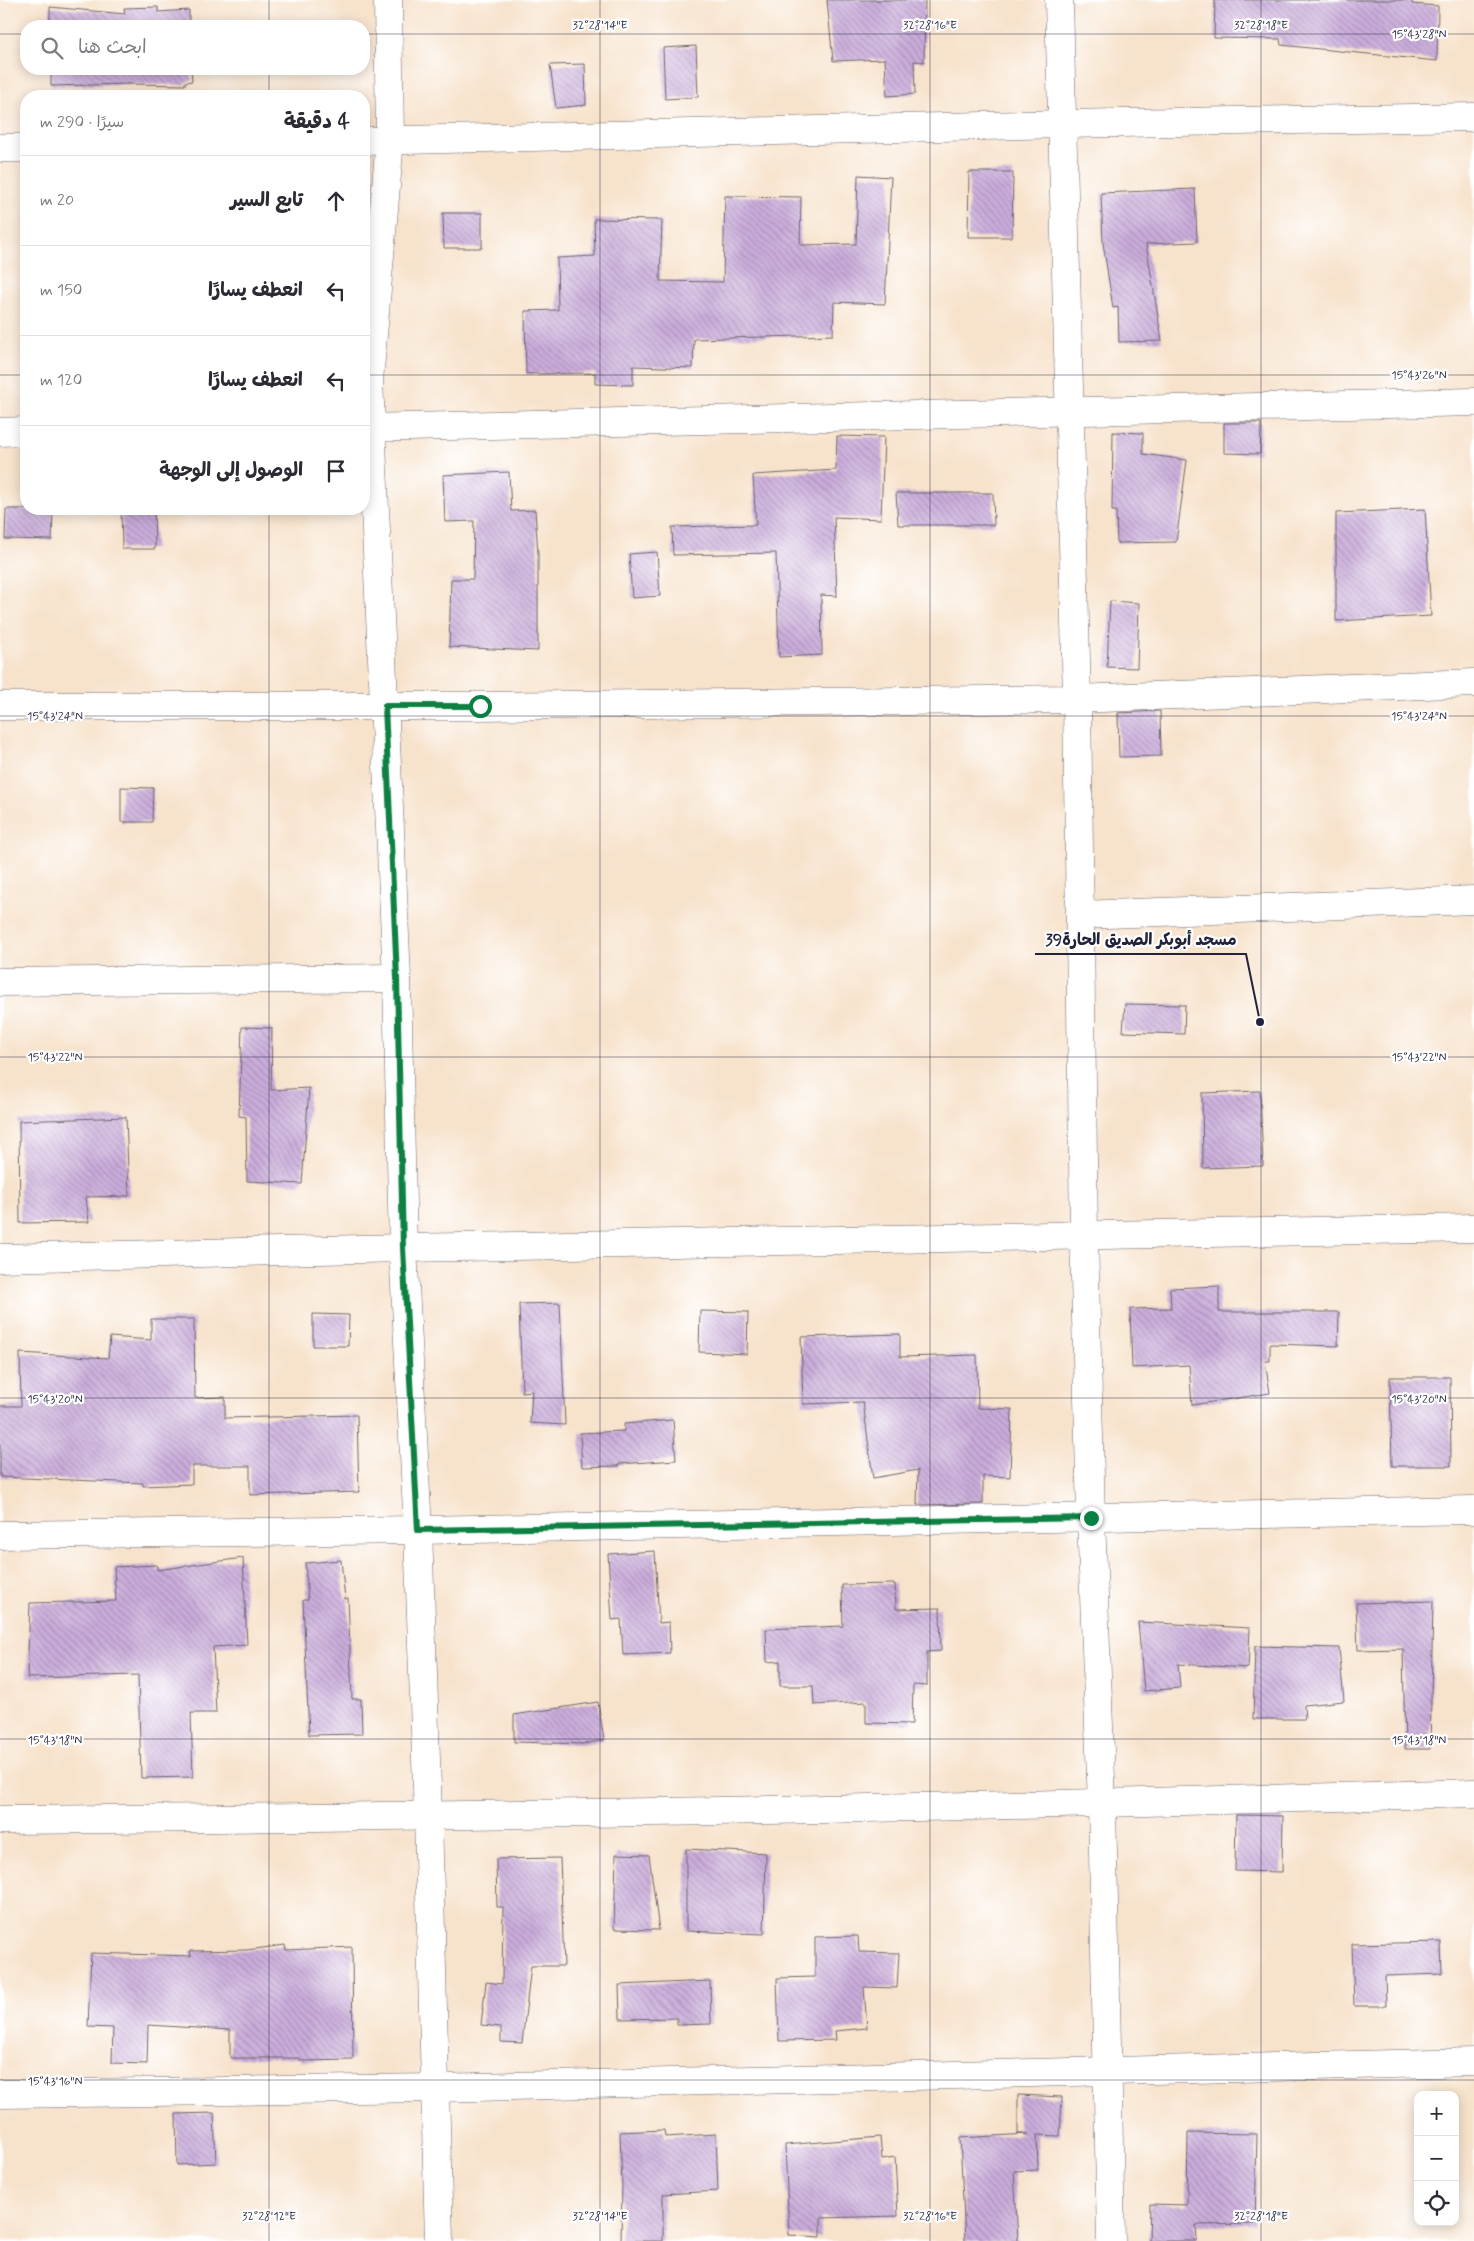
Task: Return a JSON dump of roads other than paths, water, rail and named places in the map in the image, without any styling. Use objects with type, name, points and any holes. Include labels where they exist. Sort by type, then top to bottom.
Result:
[{"type":"street","points":[[370,366],[377,141],[388,0]]},
{"type":"street","points":[[1060,0],[1077,699],[1084,1236],[1091,1518],[1102,1804],[1111,2241]]},
{"type":"street","points":[[377,141],[1063,124],[1474,117]]},
{"type":"street","points":[[0,148],[20,148]]},
{"type":"street","points":[[370,428],[1474,402]]},
{"type":"street","points":[[0,432],[20,431]]},
{"type":"street","points":[[370,474],[385,706],[397,978],[403,1248],[418,1530],[428,1816],[439,2241]]},
{"type":"street","points":[[0,706],[385,706],[1077,699],[1474,683]]},
{"type":"street","points":[[1081,914],[1474,900]]},
{"type":"street","points":[[0,982],[397,978]]},
{"type":"street","points":[[0,1258],[403,1248],[1474,1228]]},
{"type":"street","points":[[0,1535],[418,1530],[1474,1510]]},
{"type":"street","points":[[0,1820],[428,1816],[1102,1804],[1474,1792]]},
{"type":"street","points":[[0,2094],[435,2088],[1474,2062]]},
{"type":"place","name":"مسجد أبوبكر الصديق الحارة39","points":[[1260,1022]]}]
